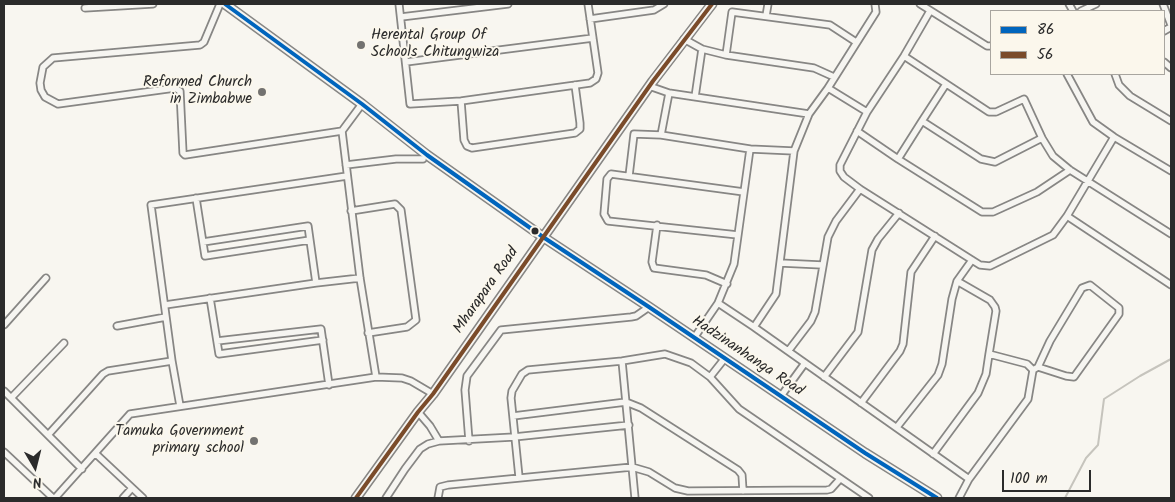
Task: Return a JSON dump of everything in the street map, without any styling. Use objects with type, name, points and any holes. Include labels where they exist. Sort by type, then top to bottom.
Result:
[{"type":"street","points":[[85,8],[153,4]]},
{"type":"street","points":[[220,4],[204,42],[200,45],[53,58],[43,67],[40,82],[44,97],[58,104],[175,88],[180,91],[183,152],[185,155],[342,131]]},
{"type":"street","name":"Hadzinanhanga Road","points":[[225,4],[542,237],[865,453],[938,498]]},
{"type":"street","points":[[399,4],[410,104],[461,102],[590,83],[596,79],[598,73],[588,4]]},
{"type":"street","points":[[401,17],[508,4]]},
{"type":"street","points":[[590,18],[654,10],[664,4]]},
{"type":"street","name":"Mharapara Road","points":[[356,498],[433,394],[649,86],[712,4]]},
{"type":"street","points":[[766,16],[768,4]]},
{"type":"street","points":[[754,327],[776,294],[794,151],[809,114],[828,88],[876,12],[875,4]]},
{"type":"street","points":[[920,4],[986,46],[990,46]]},
{"type":"street","points":[[1083,10],[1096,4]]},
{"type":"street","points":[[930,11],[904,56],[867,112],[840,165],[840,171],[844,177],[860,189],[972,260],[990,266],[998,264],[1053,235],[1067,216],[1114,137]]},
{"type":"street","points":[[1165,11],[1171,26]]},
{"type":"street","points":[[726,55],[732,12],[830,26],[856,42]]},
{"type":"street","points":[[406,62],[593,38]]},
{"type":"street","points":[[684,39],[702,49],[726,55],[814,68],[834,77]]},
{"type":"street","points":[[695,97],[702,49]]},
{"type":"street","points":[[904,56],[989,112],[996,112],[1024,99],[1042,138],[1054,156],[1070,170],[1171,234]]},
{"type":"street","points":[[1068,75],[1094,122],[1114,137],[1171,171]]},
{"type":"street","points":[[1115,75],[1119,85],[1130,96],[1171,121]]},
{"type":"street","points":[[898,159],[946,84]]},
{"type":"street","points":[[461,102],[464,140],[467,146],[472,148],[575,133],[580,130],[575,85]]},
{"type":"street","points":[[649,86],[669,93],[809,114]]},
{"type":"street","points":[[828,88],[867,112]]},
{"type":"street","points":[[661,135],[669,93]]},
{"type":"street","points":[[362,104],[342,131],[360,278],[376,377]]},
{"type":"street","points":[[922,121],[981,159],[995,162],[1042,138]]},
{"type":"street","points":[[857,131],[982,212],[993,212],[1037,192],[1070,170]]},
{"type":"street","points":[[629,176],[634,134],[661,135],[750,149],[794,151]]},
{"type":"street","points":[[694,338],[718,303],[734,264],[750,149]]},
{"type":"street","points":[[346,165],[396,158],[423,159]]},
{"type":"street","points":[[738,235],[608,221],[605,218],[608,176],[611,174],[629,176],[744,192]]},
{"type":"street","points":[[180,406],[151,205],[347,176]]},
{"type":"street","points":[[788,350],[815,312],[828,237],[860,189]]},
{"type":"street","points":[[196,198],[205,256],[310,240]]},
{"type":"street","points":[[351,211],[396,204],[401,210],[416,320],[407,327],[368,333]]},
{"type":"street","points":[[824,377],[858,332],[872,250],[878,238],[899,213]]},
{"type":"street","points":[[1067,216],[1171,284]]},
{"type":"street","points":[[658,225],[652,262],[654,268],[706,275],[727,284]]},
{"type":"street","points":[[203,242],[308,226],[316,283]]},
{"type":"street","points":[[861,403],[900,351],[903,344],[912,272],[935,236]]},
{"type":"street","points":[[896,427],[938,375],[942,364],[952,299],[957,281],[972,260]]},
{"type":"street","points":[[780,263],[822,265]]},
{"type":"street","points":[[4,325],[46,278]]},
{"type":"street","points":[[165,305],[360,278]]},
{"type":"street","points":[[933,454],[978,393],[986,374],[996,311],[990,300],[957,281]]},
{"type":"street","points":[[959,498],[969,478],[1028,399],[1036,368],[1082,288],[1090,285],[1119,308],[1119,314],[1074,377],[1036,368],[989,354]]},
{"type":"street","points":[[210,298],[218,352],[222,355],[323,340]]},
{"type":"street","points":[[718,303],[969,478]]},
{"type":"street","points":[[469,440],[465,390],[468,376],[500,330],[631,317],[636,316],[649,307]]},
{"type":"street","points":[[117,326],[166,317]]},
{"type":"street","points":[[216,341],[319,328],[321,329],[323,340],[329,385]]},
{"type":"street","points":[[11,398],[64,343]]},
{"type":"street","points":[[518,477],[511,398],[512,391],[522,374],[528,370],[622,361],[665,354],[692,363],[710,377],[739,409],[869,498]]},
{"type":"street","points":[[710,377],[724,358]]},
{"type":"street","points":[[48,435],[103,374],[108,371],[172,360]]},
{"type":"street","points":[[622,361],[636,498]]},
{"type":"street","points":[[781,396],[805,363]]},
{"type":"street","points":[[4,452],[54,498],[96,454],[130,414],[376,377],[402,378],[433,394]]},
{"type":"street","points":[[4,392],[82,469]]},
{"type":"street","points":[[513,416],[626,402],[641,408],[738,470],[742,475],[743,491]]},
{"type":"street","points":[[418,412],[440,441]]},
{"type":"street","points":[[386,498],[405,469],[420,450],[428,444],[440,441],[514,437],[629,425]]},
{"type":"street","points":[[96,454],[143,498]]},
{"type":"street","points":[[438,498],[440,487],[448,485],[632,467],[649,472],[679,490],[827,490],[831,489],[840,479]]},
{"type":"street","points":[[123,498],[132,488]]},
{"type":"waterway","points":[[1065,498],[1086,458],[1098,445],[1104,399],[1171,359]]},
{"type":"transit line","name":"86","points":[[225,4],[362,104],[427,155],[543,237],[865,453],[937,498]]},
{"type":"transit line","name":"56","points":[[356,498],[433,394],[653,81],[712,4]]},
{"type":"place","name":"Herental Group Of Schools Chitungwiza","points":[[361,45]]},
{"type":"place","name":"Reformed Church in Zimbabwe","points":[[262,92]]},
{"type":"place","name":"Tamuka Government primary school","points":[[254,441]]}]
